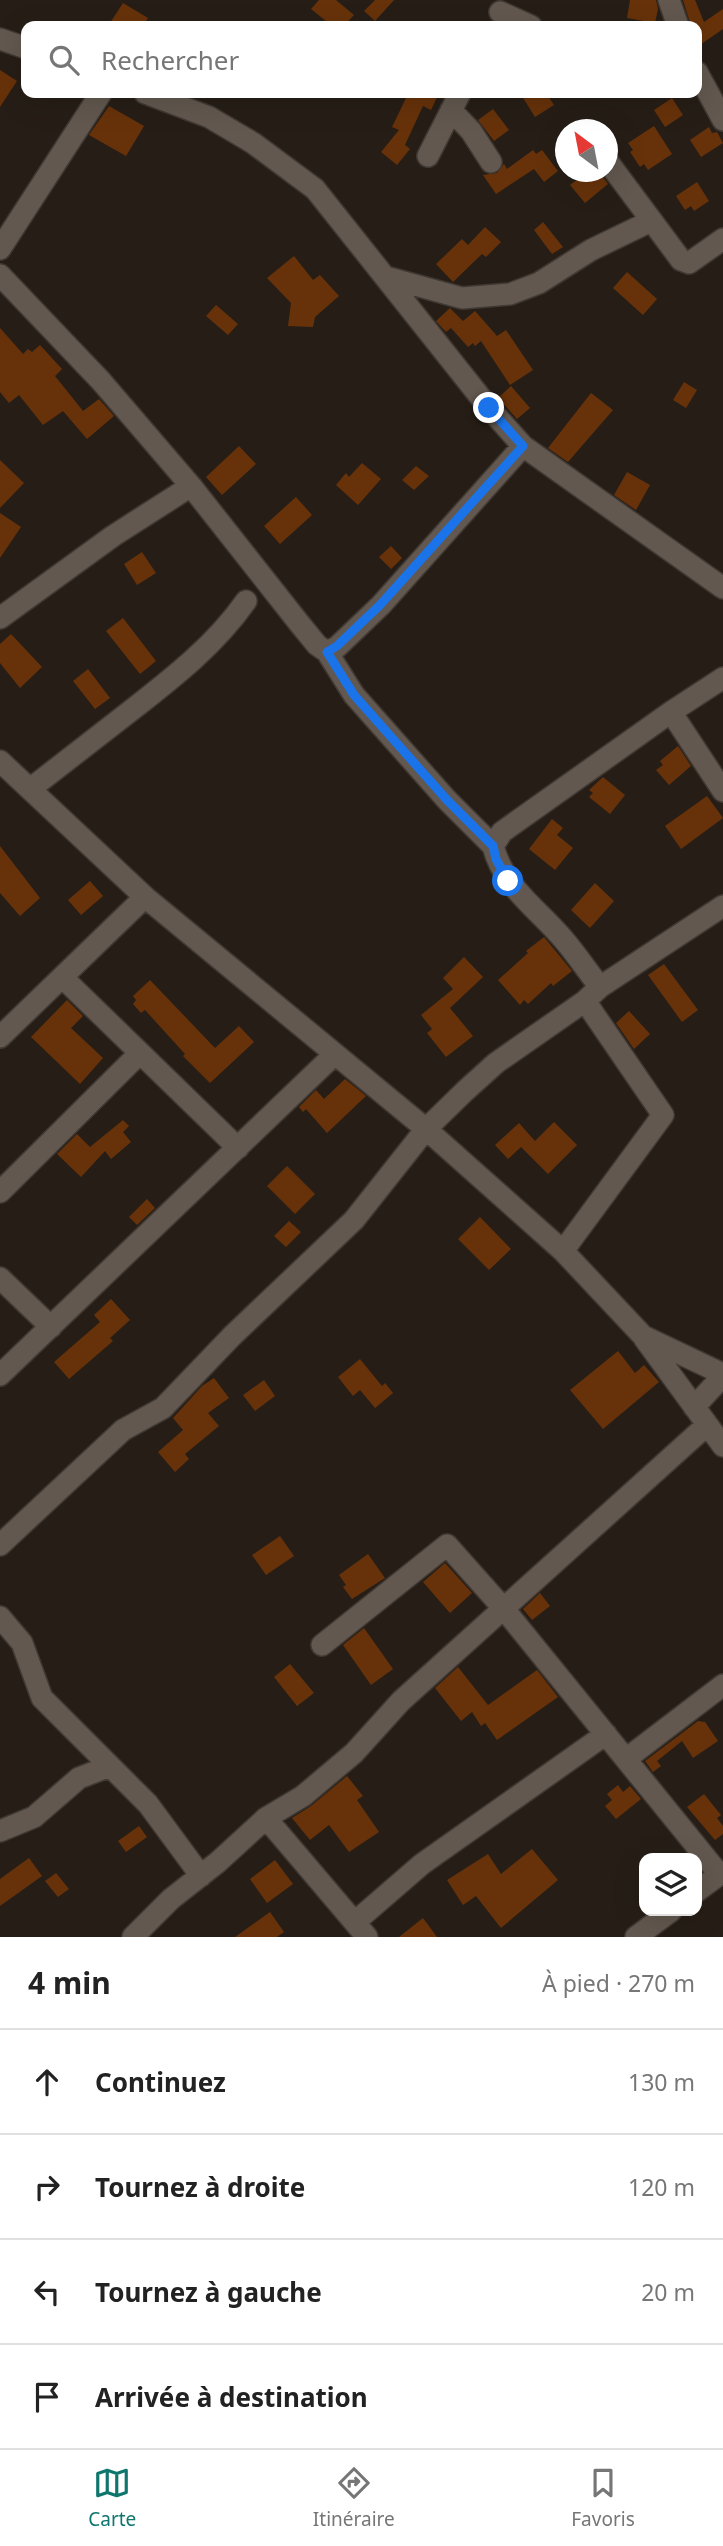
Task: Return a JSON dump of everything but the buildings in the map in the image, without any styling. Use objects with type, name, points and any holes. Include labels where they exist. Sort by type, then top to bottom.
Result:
[{"type":"street","points":[[669,0],[676,21]]},
{"type":"street","points":[[500,13],[519,21]]},
{"type":"street","points":[[0,39],[21,46]]},
{"type":"street","points":[[702,81],[723,120]]},
{"type":"street","points":[[0,249],[98,98]]},
{"type":"street","points":[[158,98],[209,117],[297,174],[315,190],[489,408],[523,446],[723,588]]},
{"type":"street","points":[[428,156],[456,101]]},
{"type":"street","points":[[456,101],[491,162]]},
{"type":"street","points":[[618,176],[681,260],[689,263],[723,239]]},
{"type":"street","points":[[386,277],[462,298],[510,295],[539,283],[591,250],[652,221]]},
{"type":"street","points":[[0,275],[101,381],[191,485],[299,623],[317,645],[327,652],[354,695],[447,800],[493,846],[496,859],[508,881],[564,940],[663,1115],[563,1251]]},
{"type":"street","points":[[327,652],[371,615],[523,446]]},
{"type":"street","points":[[0,618],[113,536],[191,485]]},
{"type":"street","points":[[30,789],[206,649],[228,627],[247,601]]},
{"type":"street","points":[[493,846],[502,832],[723,678]]},
{"type":"street","points":[[671,712],[723,791]]},
{"type":"street","points":[[0,761],[145,897],[426,1129],[563,1251],[643,1336],[723,1446]]},
{"type":"street","points":[[0,1037],[145,897]]},
{"type":"street","points":[[0,1545],[123,1430],[163,1408],[232,1336],[354,1220],[426,1129],[496,1063],[723,906]]},
{"type":"street","points":[[62,977],[237,1148]]},
{"type":"street","points":[[0,1192],[140,1053]]},
{"type":"street","points":[[0,1375],[335,1054]]},
{"type":"street","points":[[0,1278],[51,1327]]},
{"type":"street","points":[[643,1336],[723,1375],[694,1407]]},
{"type":"street","points":[[132,1937],[171,1899],[266,1818],[303,1796],[354,1753],[401,1701],[707,1425]]},
{"type":"street","points":[[322,1645],[447,1545],[505,1609],[721,1873],[702,1887]]},
{"type":"street","points":[[0,1617],[22,1643],[42,1698],[148,1804],[201,1876]]},
{"type":"street","points":[[626,1759],[723,1685]]},
{"type":"street","points":[[266,1818],[361,1930],[422,1864],[606,1734]]},
{"type":"street","points":[[0,1831],[34,1817],[79,1778],[110,1766]]},
{"type":"street","points":[[636,1937],[664,1916]]},
{"type":"route","points":[[489,408],[523,446],[362,625],[327,652],[354,695],[447,800],[493,846],[496,859],[508,881]]}]
